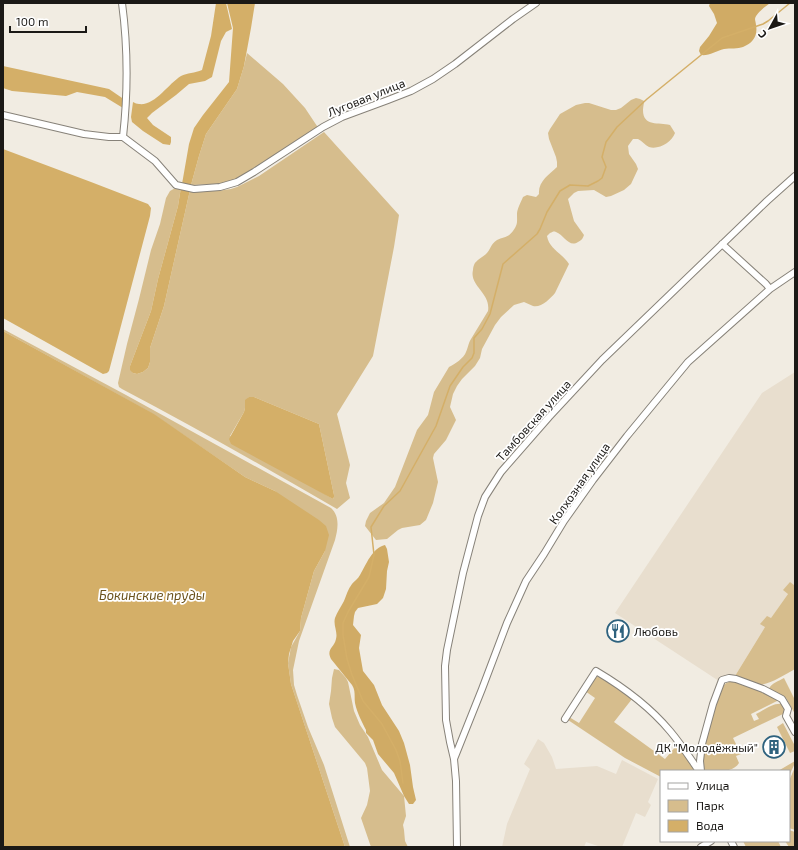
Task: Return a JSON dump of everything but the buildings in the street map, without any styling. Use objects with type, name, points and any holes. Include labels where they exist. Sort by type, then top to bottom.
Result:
[{"type":"street","points":[[3,115],[84,134],[123,137],[127,87],[126,35],[122,3]]},
{"type":"street","name":"Луговая улица","points":[[123,137],[155,162],[176,185],[194,189],[220,187],[237,182],[323,127],[342,117],[410,91],[433,79],[536,3]]},
{"type":"street","name":"Тамбовская улица","points":[[457,847],[457,800],[454,759],[446,720],[445,666],[463,573],[478,516],[485,497],[501,472],[559,406],[622,340],[767,200],[795,176]]},
{"type":"street","points":[[722,244],[766,284],[770,290]]},
{"type":"street","name":"Колхозная улица","points":[[454,759],[516,602],[526,581],[564,521],[627,436],[688,362],[770,290],[795,272]]},
{"type":"street","points":[[565,719],[596,671],[642,703],[661,721],[699,770]]},
{"type":"street","points":[[700,770],[700,753],[702,744],[713,704],[722,680],[729,678],[736,679],[763,689],[782,699],[788,709],[786,716],[795,732]]},
{"type":"shaded area","points":[[710,3],[770,3],[761,10],[755,19],[756,33],[754,39],[750,43],[741,48],[724,49],[710,54],[701,55],[699,51],[700,47],[717,23],[709,6]]},
{"type":"shaded area","points":[[795,372],[795,584],[765,627],[735,676],[722,683],[615,613],[762,393]]},
{"type":"shaded area","points":[[385,545],[389,562],[386,589],[383,598],[377,604],[358,608],[355,612],[353,625],[361,635],[359,648],[363,671],[374,685],[382,705],[399,731],[404,743],[410,765],[416,800],[413,804],[409,804],[394,773],[378,754],[373,740],[366,733],[356,707],[353,687],[331,659],[329,653],[335,642],[335,618],[349,588],[359,576],[373,553]]},
{"type":"shaded area","points":[[538,739],[544,743],[552,757],[556,769],[597,766],[616,774],[622,760],[658,779],[648,802],[651,805],[645,817],[636,813],[622,847],[601,847],[586,842],[584,847],[502,847],[507,824],[530,769],[524,764]]},
{"type":"green space","points":[[247,53],[283,84],[305,108],[319,129],[237,180],[220,184],[191,185],[206,134],[237,89]]},
{"type":"green space","points":[[636,98],[644,101],[643,110],[646,119],[652,123],[670,125],[675,133],[668,142],[653,148],[649,147],[638,139],[633,139],[628,146],[629,154],[638,169],[631,184],[624,190],[606,197],[594,190],[578,191],[568,199],[574,221],[584,235],[581,240],[575,243],[569,242],[555,232],[550,233],[547,236],[548,241],[553,248],[569,264],[555,293],[539,306],[533,306],[524,302],[514,305],[495,325],[482,349],[480,358],[475,366],[462,379],[453,394],[450,407],[456,420],[446,440],[434,454],[433,458],[438,482],[433,503],[426,520],[420,525],[402,528],[387,539],[376,540],[365,526],[366,521],[370,513],[384,503],[395,487],[417,430],[428,415],[434,392],[449,367],[459,361],[465,354],[470,341],[488,311],[488,305],[484,294],[474,281],[474,264],[486,254],[497,240],[507,236],[515,229],[518,210],[523,197],[527,195],[536,197],[539,194],[540,185],[542,182],[557,167],[556,157],[549,139],[548,133],[550,129],[560,114],[576,105],[589,103],[611,110],[616,110]]},
{"type":"green space","points":[[324,132],[399,215],[373,356],[337,414],[350,465],[346,483],[350,498],[337,509],[122,389],[119,387],[118,383],[151,250],[160,224],[166,198],[170,191],[177,187],[181,187],[178,206],[151,311],[130,366],[133,373],[137,374],[148,368],[150,362],[150,348],[164,306],[190,190],[217,191],[231,189],[259,176]],"holes":[[[249,397],[254,397],[319,424],[334,495],[333,499],[230,436],[244,412],[245,405]]]},
{"type":"green space","points":[[3,329],[126,395],[334,511],[338,523],[335,540],[299,641],[293,670],[294,685],[297,695],[308,727],[324,765],[350,847],[345,847],[291,684],[288,663],[291,647],[300,631],[301,618],[314,571],[325,551],[275,491],[245,477],[153,414],[3,331]]},
{"type":"green space","points":[[790,582],[794,585],[795,584],[795,669],[773,681],[759,685],[735,676],[765,627],[760,624],[767,616],[771,618],[788,594],[783,590]]},
{"type":"green space","points":[[334,669],[339,670],[348,682],[354,711],[360,725],[368,737],[382,770],[404,796],[406,816],[403,825],[405,841],[408,847],[371,847],[361,818],[367,805],[370,791],[367,768],[365,763],[335,727],[332,718],[329,704]]},
{"type":"green space","points":[[595,678],[606,679],[632,699],[614,722],[665,759],[677,745],[694,770],[660,770],[660,776],[625,758],[568,720],[569,717],[579,723],[595,698],[585,691]]},
{"type":"green space","points":[[784,678],[795,700],[795,714],[786,698],[769,689],[773,684]]},
{"type":"green space","points":[[733,681],[749,686],[777,699],[777,701],[751,714],[754,721],[759,719],[756,714],[773,705],[783,704],[784,711],[783,714],[733,738],[741,754],[736,756],[739,763],[736,767],[728,770],[704,770],[702,760],[708,732],[721,689],[727,683]]},
{"type":"green space","points":[[783,723],[795,746],[795,751],[790,753],[777,727]]},
{"type":"green space","points":[[795,761],[790,774],[790,770],[780,770]]},
{"type":"green space","points":[[795,767],[795,830],[790,828],[790,779]]},
{"type":"green space","points":[[790,830],[795,832],[795,847],[789,847],[786,842],[790,842]]},
{"type":"green space","points":[[744,842],[778,842],[781,847],[746,847]]},
{"type":"water","points":[[216,3],[226,3],[232,29],[226,32],[221,41],[212,77],[205,81],[189,84],[147,118],[153,125],[171,137],[170,145],[163,144],[132,122],[131,117],[133,102],[137,104],[145,104],[150,102],[181,76],[202,70],[211,36]]},
{"type":"water","points":[[227,3],[255,3],[244,66],[237,89],[206,134],[191,185],[182,184],[189,144],[194,128],[229,82],[233,28]]},
{"type":"water","points":[[3,66],[109,89],[125,100],[123,108],[105,97],[77,92],[66,96],[12,91],[3,88]]},
{"type":"water","points":[[3,149],[148,204],[151,208],[109,371],[107,373],[103,374],[3,318]]},
{"type":"water","points":[[181,187],[190,190],[164,306],[150,348],[150,362],[148,368],[137,374],[130,370],[130,366],[151,311],[178,206]]},
{"type":"water","name":"Бокинские пруды","points":[[3,331],[154,414],[245,477],[275,491],[326,526],[329,535],[325,551],[314,571],[301,618],[300,631],[293,641],[288,663],[291,684],[345,847],[3,847]]},
{"type":"water","points":[[249,397],[254,397],[319,424],[334,495],[333,499],[231,444],[229,439],[244,412],[245,400]]},
{"type":"waterway","points":[[403,783],[400,761],[396,750],[382,724],[363,701],[352,675],[347,659],[343,635],[343,623],[369,577],[374,555],[371,527],[384,506],[400,491],[436,426],[450,386],[463,367],[472,358],[474,353],[474,338],[482,329],[490,314],[503,264],[537,234],[547,212],[560,191],[570,185],[588,186],[602,178],[606,167],[602,157],[606,142],[617,127],[647,99],[722,38],[763,24],[790,3]]},
{"type":"place","name":"Любовь","points":[[618,631]]},
{"type":"place","name":"ДК \"Молодёжный\"","points":[[774,747]]}]
